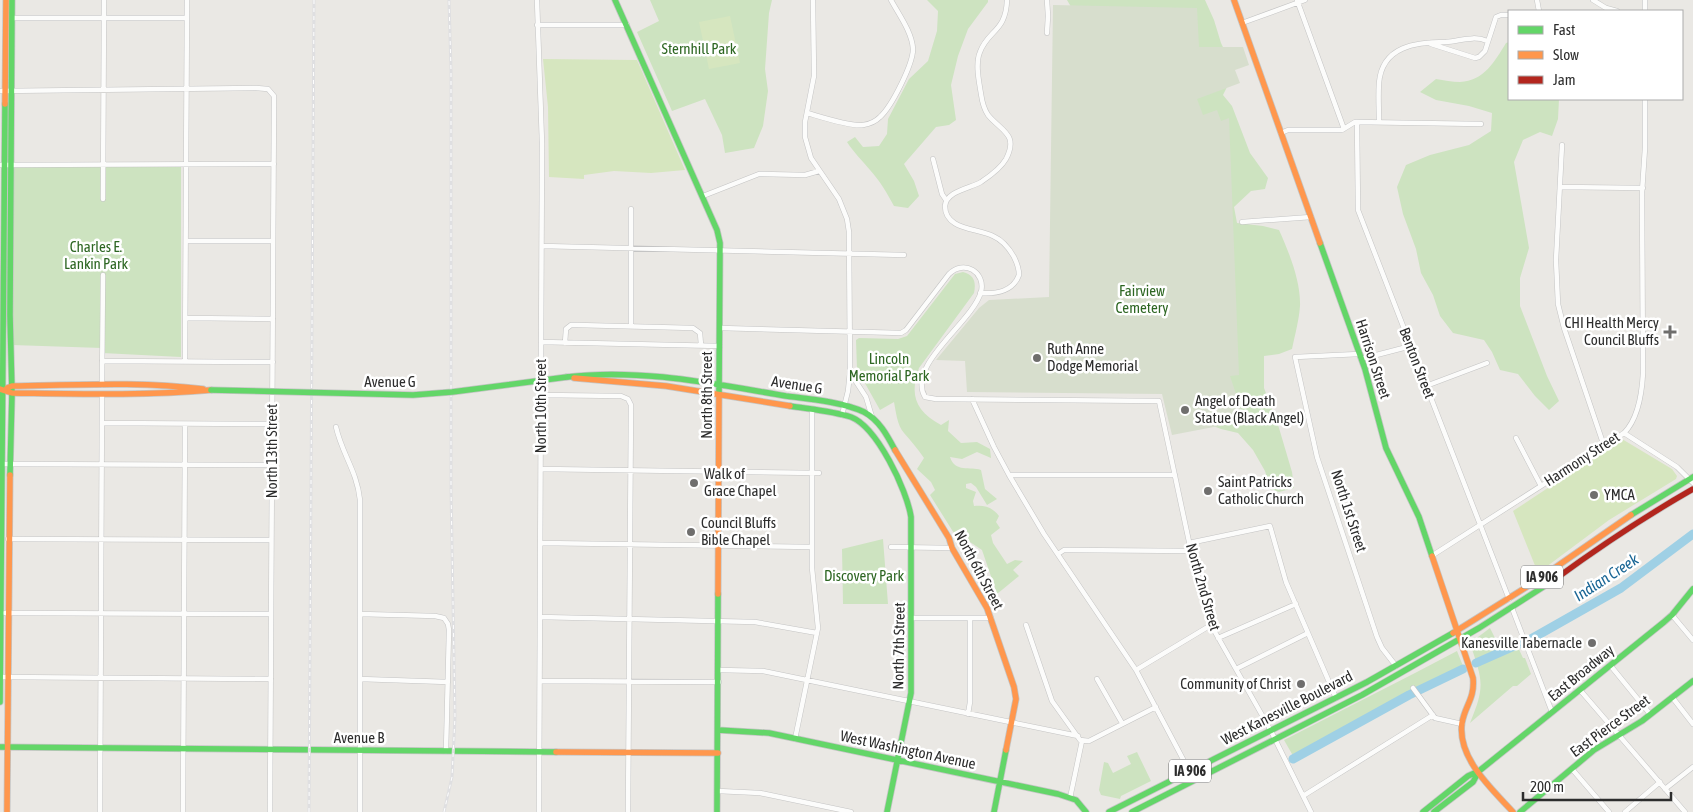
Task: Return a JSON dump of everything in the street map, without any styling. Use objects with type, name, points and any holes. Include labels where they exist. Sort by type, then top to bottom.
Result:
[{"type":"main road","points":[[6,0],[5,315],[1,464],[4,539],[3,677],[8,747],[7,812]]},
{"type":"main road","points":[[6,18],[12,0]]},
{"type":"main road","name":"North 8th Street","points":[[615,0],[703,196],[717,230],[720,251],[720,546],[717,812]]},
{"type":"main road","name":"Harrison Street","points":[[1234,0],[1372,391],[1386,448],[1413,502],[1473,674],[1474,689],[1462,724]]},
{"type":"main road","points":[[4,539],[10,464],[12,389],[5,315]]},
{"type":"main road","name":"Avenue G","points":[[2,389],[102,385],[178,386],[211,390],[421,394],[468,390],[529,380],[596,373],[616,373],[660,376],[844,406]]},
{"type":"main road","name":"Avenue G","points":[[567,377],[719,394],[842,414]]},
{"type":"main road","name":"Avenue G","points":[[12,389],[102,395],[177,394],[211,390]]},
{"type":"main road","name":"North 6th Street","points":[[844,406],[857,409],[872,417],[884,430],[949,538],[952,548],[983,599],[991,618],[1016,694],[994,812]]},
{"type":"main road","name":"North 7th Street","points":[[842,414],[857,420],[869,430],[903,487],[911,511],[911,693],[887,812]]},
{"type":"main road","name":"IA 906","points":[[1396,666],[1508,599],[1621,521],[1692,480]]},
{"type":"main road","name":"IA 906","points":[[1461,638],[1540,590],[1642,518],[1693,489]]},
{"type":"main road","name":"East Broadway","points":[[1479,771],[1672,615],[1693,589]]},
{"type":"main road","name":"West Kanesville Boulevard","points":[[1132,812],[1362,695],[1461,638]]},
{"type":"main road","name":"West Kanesville Boulevard","points":[[1109,812],[1396,666]]},
{"type":"main road","points":[[0,702],[3,677]]},
{"type":"main road","name":"East Pierce Street","points":[[1520,812],[1594,750],[1642,721],[1693,681]]},
{"type":"main road","points":[[1462,724],[1464,749],[1479,771],[1513,812]]},
{"type":"main road","name":"West Washington Avenue","points":[[718,730],[761,732],[1000,782],[1070,798],[1080,804],[1086,812]]},
{"type":"main road","name":"Avenue B","points":[[0,747],[718,753]]},
{"type":"main road","points":[[1423,812],[1468,776],[1479,771]]},
{"type":"main road","points":[[1434,812],[1473,782],[1479,771]]},
{"type":"street","points":[[103,199],[104,0]]},
{"type":"street","points":[[185,361],[187,0]]},
{"type":"street","name":"North 10th Street","points":[[537,0],[542,108],[539,812]]},
{"type":"street","points":[[814,0],[814,76],[804,132],[810,158],[834,191],[843,210],[849,232],[850,372],[842,414]]},
{"type":"street","points":[[808,113],[860,126],[876,121],[885,112],[908,70],[912,55],[912,43],[891,0]]},
{"type":"street","points":[[946,200],[952,195],[979,183],[994,172],[1004,162],[1010,149],[1007,132],[987,114],[983,106],[978,63],[980,50],[998,30],[1004,18],[1007,0]]},
{"type":"street","points":[[1047,0],[1047,33]]},
{"type":"street","points":[[1242,23],[1305,0]]},
{"type":"street","points":[[1592,0],[1613,10]]},
{"type":"street","points":[[1298,1],[1344,129]]},
{"type":"street","points":[[1429,43],[1475,58],[1482,55],[1496,17],[1508,15]]},
{"type":"street","points":[[6,18],[187,18]]},
{"type":"street","points":[[537,25],[627,25]]},
{"type":"street","points":[[1379,122],[1379,83],[1385,63],[1399,49],[1410,45],[1476,38],[1481,38],[1488,42]]},
{"type":"street","points":[[5,91],[187,88]]},
{"type":"street","name":"North 13th Street","points":[[187,88],[264,88],[271,91],[274,100],[270,812]]},
{"type":"street","name":"Harmony Street","points":[[1432,555],[1624,433],[1632,422],[1641,393],[1644,373],[1643,188],[1645,100]]},
{"type":"street","points":[[1281,133],[1288,130],[1344,129],[1357,122],[1481,124]]},
{"type":"street","name":"Benton Street","points":[[1357,122],[1358,210],[1508,599]]},
{"type":"street","points":[[1562,145],[1556,273],[1558,304],[1564,328],[1604,446]]},
{"type":"street","points":[[933,159],[942,194],[946,200],[946,211],[950,220],[996,238],[1010,250],[1019,267],[1018,278],[1008,289],[1000,292],[980,293]]},
{"type":"street","points":[[5,165],[274,164]]},
{"type":"street","points":[[703,196],[759,174],[805,175],[819,171]]},
{"type":"street","points":[[1560,187],[1643,188]]},
{"type":"street","points":[[631,209],[631,326]]},
{"type":"street","points":[[1242,222],[1311,217]]},
{"type":"street","points":[[186,241],[273,241]]},
{"type":"street","points":[[542,246],[904,255]]},
{"type":"street","points":[[720,328],[903,332],[949,274],[958,268],[970,268],[976,274],[981,285],[980,293],[968,314],[924,370],[924,394],[928,399],[972,399],[994,447],[1009,474],[1058,554],[1136,670],[1194,780]]},
{"type":"street","points":[[102,385],[103,275]]},
{"type":"street","points":[[186,318],[273,319]]},
{"type":"street","points":[[565,343],[566,329],[573,325],[693,328],[700,333],[701,345]]},
{"type":"street","points":[[541,342],[720,346]]},
{"type":"street","points":[[1360,357],[1410,346]]},
{"type":"street","name":"North 1st Street","points":[[1360,357],[1296,358],[1317,457],[1377,637],[1382,648],[1396,666]]},
{"type":"street","points":[[102,361],[273,362]]},
{"type":"street","points":[[1426,386],[1487,363]]},
{"type":"street","points":[[850,372],[866,397],[872,417]]},
{"type":"street","points":[[100,812],[102,395]]},
{"type":"street","points":[[541,395],[621,396],[628,399],[631,405],[628,812]]},
{"type":"street","name":"North 2nd Street","points":[[972,399],[1159,401],[1189,543],[1211,625],[1271,731],[1311,812]]},
{"type":"street","points":[[795,739],[818,623],[812,580],[812,409]]},
{"type":"street","points":[[102,423],[272,424]]},
{"type":"street","points":[[183,812],[185,424]]},
{"type":"street","points":[[336,427],[341,444],[356,477],[359,490],[360,812]]},
{"type":"street","points":[[1624,433],[1677,467],[1692,480]]},
{"type":"street","points":[[1516,438],[1541,486]]},
{"type":"street","points":[[1,464],[272,465]]},
{"type":"street","points":[[541,469],[819,473]]},
{"type":"street","points":[[1009,474],[1175,475]]},
{"type":"street","points":[[1189,543],[1268,526],[1271,527],[1282,572],[1336,698]]},
{"type":"street","points":[[4,539],[271,540]]},
{"type":"street","points":[[541,543],[812,547]]},
{"type":"street","points":[[891,547],[952,548]]},
{"type":"street","points":[[1058,554],[1069,550],[1191,551]]},
{"type":"street","points":[[1574,554],[1578,562]]},
{"type":"street","points":[[1218,638],[1296,604]]},
{"type":"street","points":[[1512,608],[1552,712]]},
{"type":"street","points":[[3,613],[271,614]]},
{"type":"street","points":[[360,614],[435,616],[441,617],[446,621],[449,630],[446,751]]},
{"type":"street","points":[[1672,615],[1693,640]]},
{"type":"street","points":[[540,618],[760,622],[817,633]]},
{"type":"street","points":[[912,618],[991,618]]},
{"type":"street","points":[[968,714],[970,702],[970,618]]},
{"type":"street","points":[[1136,670],[1211,625]]},
{"type":"street","points":[[1026,626],[1052,701],[1082,741]]},
{"type":"street","points":[[1236,669],[1308,633]]},
{"type":"street","points":[[1610,665],[1650,714]]},
{"type":"street","points":[[719,670],[763,671],[1011,724],[1078,736]]},
{"type":"street","points":[[3,677],[271,679]]},
{"type":"street","points":[[360,679],[448,682]]},
{"type":"street","points":[[1097,679],[1122,723]]},
{"type":"street","points":[[540,681],[719,682]]},
{"type":"street","points":[[1413,688],[1432,715],[1440,720],[1462,724]]},
{"type":"street","points":[[1580,690],[1685,812]]},
{"type":"street","points":[[1672,697],[1693,724]]},
{"type":"street","points":[[1082,741],[1089,741],[1156,707]]},
{"type":"street","points":[[1303,796],[1432,715]]},
{"type":"street","points":[[1070,798],[1082,741]]},
{"type":"street","points":[[1665,789],[1693,767]]},
{"type":"street","points":[[1572,769],[1609,812]]},
{"type":"street","points":[[1625,812],[1660,782]]},
{"type":"street","points":[[718,791],[760,793],[851,812]]},
{"type":"green space","name":"Sternhill Park","points":[[650,0],[772,0],[769,13],[765,69],[768,91],[763,126],[754,148],[725,153],[722,135],[705,99],[672,111],[637,32],[659,21]]},
{"type":"green space","points":[[927,0],[988,0],[988,2],[968,29],[958,56],[951,85],[956,120],[949,125],[936,127],[904,164],[914,181],[919,196],[908,208],[894,206],[877,178],[847,142],[855,137],[863,147],[879,146],[887,134],[888,119],[909,79],[928,61],[937,31],[938,11]]},
{"type":"green space","points":[[1067,0],[1205,0],[1221,43],[1233,68],[1231,79],[1223,95],[1232,106],[1250,153],[1268,178],[1265,189],[1251,191],[1234,207],[1237,223],[1279,230],[1299,287],[1300,306],[1292,349],[1279,354],[1264,356],[1264,388],[1279,428],[1292,472],[1294,488],[1279,492],[1270,489],[1265,471],[1253,450],[1238,433],[1208,424],[1083,27]]},
{"type":"green space","name":"Fairview Cemetery","points":[[1053,5],[1197,8],[1199,47],[1243,47],[1249,65],[1235,70],[1240,83],[1197,99],[1203,115],[1217,110],[1221,121],[1229,118],[1239,375],[1230,376],[1245,421],[1172,435],[1162,394],[967,392],[965,361],[936,360],[979,308],[989,300],[1049,297]]},
{"type":"green space","points":[[730,16],[740,63],[709,69],[699,22]]},
{"type":"green space","points":[[1508,42],[1508,100],[1559,100],[1558,119],[1552,136],[1540,132],[1523,140],[1514,162],[1529,248],[1520,278],[1520,306],[1547,376],[1559,401],[1549,410],[1518,374],[1500,370],[1484,340],[1453,333],[1440,316],[1433,295],[1421,273],[1416,249],[1403,214],[1397,187],[1406,165],[1430,155],[1469,145],[1491,131],[1492,113],[1469,106],[1436,100],[1420,92],[1436,79],[1460,82],[1476,78],[1488,69]]},
{"type":"green space","points":[[543,59],[637,60],[685,170],[651,173],[614,171],[584,175],[584,179],[549,177],[548,107]]},
{"type":"green space","name":"Charles E. Lankin Park","points":[[181,164],[181,357],[102,353],[102,348],[12,345],[11,165]]},
{"type":"green space","name":"Lincoln Memorial Park","points":[[963,272],[970,275],[974,280],[974,293],[919,368],[916,378],[915,395],[920,408],[932,420],[941,425],[949,420],[948,431],[961,443],[977,442],[990,449],[991,458],[977,452],[962,459],[950,457],[952,462],[959,467],[981,470],[985,489],[997,499],[987,505],[976,487],[971,483],[966,484],[966,488],[976,492],[973,501],[974,506],[988,507],[999,516],[996,522],[1000,528],[991,535],[993,543],[1007,564],[1015,560],[1023,561],[1013,570],[1019,576],[997,594],[982,550],[967,540],[957,538],[930,495],[935,490],[931,482],[917,469],[924,458],[902,430],[897,418],[894,402],[880,410],[857,369],[856,340],[859,338],[898,339],[907,336],[955,274]]},
{"type":"green space","name":"YMCA","points":[[1622,439],[1672,469],[1677,476],[1676,479],[1609,520],[1538,573],[1513,511]]},
{"type":"green space","name":"Discovery Park","points":[[883,539],[888,604],[843,604],[842,549]]},
{"type":"green space","points":[[1490,628],[1500,648],[1516,643],[1523,658],[1525,658],[1531,674],[1517,686],[1513,686],[1470,723],[1478,700],[1480,683],[1470,643]]},
{"type":"green space","points":[[1457,651],[1465,671],[1419,689],[1296,761],[1284,740]]},
{"type":"green space","points":[[1137,752],[1151,781],[1121,796],[1120,799],[1101,795],[1099,790],[1104,762],[1108,763],[1113,773],[1131,764],[1127,756]]},
{"type":"waterway","name":"Indian Creek","points":[[1531,639],[1621,588],[1693,534]]},
{"type":"waterway","name":"Indian Creek","points":[[1476,663],[1519,644]]},
{"type":"waterway","name":"Indian Creek","points":[[1293,759],[1409,695],[1463,669]]},
{"type":"railway","points":[[309,812],[314,0]]},
{"type":"railway","points":[[444,812],[452,777],[455,717],[451,488],[451,70],[449,0]]},
{"type":"traffic: fast","points":[[10,475],[12,393],[10,315],[12,0]]},
{"type":"traffic: fast","points":[[615,0],[717,230],[720,243],[719,395]]},
{"type":"traffic: fast","points":[[0,702],[5,104]]},
{"type":"traffic: fast","points":[[1320,243],[1365,369],[1386,448],[1419,517],[1432,556]]},
{"type":"traffic: fast","points":[[567,377],[622,374],[649,376],[704,382],[836,403],[869,415],[882,428],[895,450]]},
{"type":"traffic: fast","points":[[211,390],[413,395],[452,392],[567,377]]},
{"type":"traffic: fast","points":[[790,406],[844,415],[861,423],[880,446],[897,476],[904,491],[911,517],[911,693],[887,812]]},
{"type":"traffic: fast","points":[[1631,515],[1693,477]]},
{"type":"traffic: fast","points":[[1132,812],[1362,695],[1479,628],[1554,580]]},
{"type":"traffic: fast","points":[[1423,812],[1468,776],[1479,771],[1664,622],[1693,589]]},
{"type":"traffic: fast","points":[[717,812],[718,594]]},
{"type":"traffic: fast","points":[[1109,812],[1367,682],[1453,633]]},
{"type":"traffic: fast","points":[[1520,812],[1594,750],[1642,721],[1693,681]]},
{"type":"traffic: fast","points":[[718,730],[769,733],[1058,794],[1076,800],[1086,812]]},
{"type":"traffic: fast","points":[[0,747],[556,752]]},
{"type":"traffic: fast","points":[[994,812],[1006,750]]},
{"type":"traffic: fast","points":[[1434,812],[1473,782],[1479,771]]},
{"type":"traffic: slow","points":[[5,104],[6,0]]},
{"type":"traffic: slow","points":[[1234,0],[1320,243]]},
{"type":"traffic: slow","points":[[574,378],[666,386],[790,406]]},
{"type":"traffic: slow","points":[[7,388],[12,386],[108,384],[203,389]]},
{"type":"traffic: slow","points":[[0,389],[12,393],[87,394],[136,394],[211,390]]},
{"type":"traffic: slow","points":[[718,594],[719,395]]},
{"type":"traffic: slow","points":[[895,450],[949,538],[952,548],[987,608],[1014,687],[1016,699],[1006,750]]},
{"type":"traffic: slow","points":[[7,812],[10,475]]},
{"type":"traffic: slow","points":[[1453,633],[1533,583],[1631,515]]},
{"type":"traffic: slow","points":[[1432,556],[1473,678],[1473,691],[1462,723],[1462,736],[1465,748],[1470,760],[1486,783],[1513,812]]},
{"type":"traffic: slow","points":[[556,752],[718,753]]},
{"type":"traffic: jam","points":[[1554,580],[1657,510],[1693,489]]},
{"type":"place","name":"CHI Health Mercy Council Bluffs","points":[[1670,332]]},
{"type":"place","name":"Ruth Anne Dodge Memorial","points":[[1037,358]]},
{"type":"place","name":"Angel of Death Statue (Black Angel)","points":[[1185,410]]},
{"type":"place","name":"Walk of Grace Chapel","points":[[694,483]]},
{"type":"place","name":"Saint Patricks Catholic Church","points":[[1208,491]]},
{"type":"place","name":"YMCA","points":[[1594,495]]},
{"type":"place","name":"Council Bluffs Bible Chapel","points":[[691,532]]},
{"type":"place","name":"Kanesville Tabernacle","points":[[1592,643]]},
{"type":"place","name":"Community of Christ","points":[[1301,684]]}]
